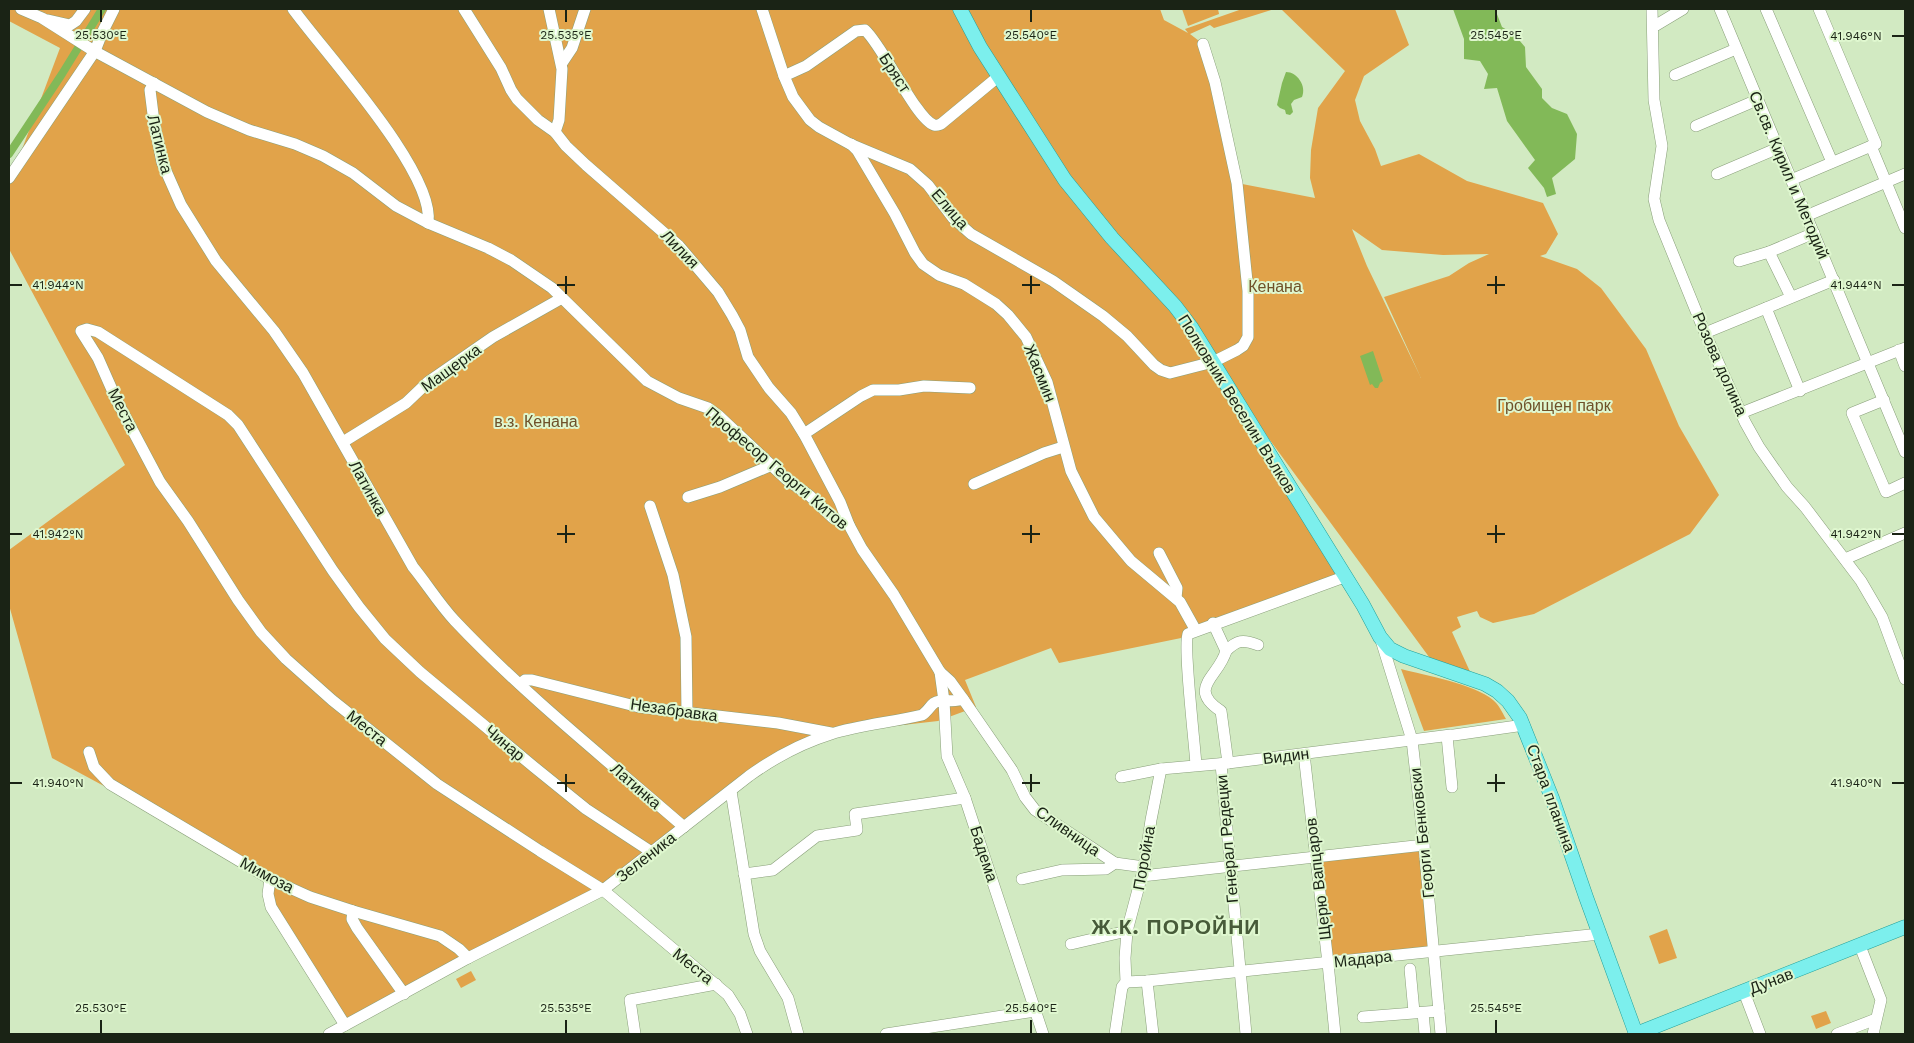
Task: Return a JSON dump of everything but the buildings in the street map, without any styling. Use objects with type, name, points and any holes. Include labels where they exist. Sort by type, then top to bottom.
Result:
[{"type":"main road","name":"Полковник Веселин Вълков","points":[[960,9],[980,47],[1080,199],[1129,258],[1175,306],[1191,327],[1380,637]]},
{"type":"main road","name":"Стара планина","points":[[1380,637],[1390,649],[1404,656],[1472,679],[1497,692],[1508,701],[1524,726],[1552,798],[1636,1034]]},
{"type":"main road","name":"Дунав","points":[[1636,1034],[1905,927]]},
{"type":"street","name":"Професор Георги Китов","points":[[21,9],[42,18],[95,51],[219,117],[249,130],[295,144],[323,156],[353,173],[396,206],[428,222],[472,240],[511,260],[552,288],[587,320],[639,375],[659,389],[714,412],[786,479],[810,496],[833,518],[849,525],[862,549],[894,595],[940,672]]},
{"type":"street","points":[[42,18],[70,25],[76,21],[84,9]]},
{"type":"street","points":[[9,178],[95,51],[114,9]]},
{"type":"street","points":[[293,9],[374,111],[402,154],[424,192],[430,214],[428,222]]},
{"type":"street","name":"Лилия","points":[[464,9],[501,68],[511,90],[538,120],[555,132],[579,158],[661,229],[691,258],[718,292],[740,330],[748,357],[755,370],[791,413],[804,434],[840,502],[849,525]]},
{"type":"street","points":[[549,9],[562,63],[559,120],[555,132]]},
{"type":"street","points":[[562,63],[572,48],[584,9]]},
{"type":"street","name":"Елица","points":[[762,9],[784,76],[796,103],[810,120],[850,144],[914,172],[928,185],[953,218],[971,234],[1046,276],[1103,316],[1127,336],[1161,370],[1170,373],[1213,362],[1237,350],[1247,341],[1249,325],[1248,291],[1237,183],[1215,82],[1203,44]]},
{"type":"street","name":"Розова долина","points":[[1652,9],[1654,100],[1662,146],[1654,199],[1659,220],[1705,333],[1760,447],[1787,488],[1805,506],[1861,581],[1882,617],[1905,679]]},
{"type":"street","points":[[1653,27],[1683,9]]},
{"type":"street","name":"Св.св. Кирил и Методий","points":[[1720,9],[1904,445]]},
{"type":"street","points":[[1766,9],[1832,162]]},
{"type":"street","points":[[1819,9],[1905,228]]},
{"type":"street","name":"Бряст","points":[[784,76],[806,66],[856,31],[865,30],[918,109],[931,123],[936,125],[943,123],[999,76]]},
{"type":"street","points":[[1675,75],[1736,48]]},
{"type":"street","name":"Латинка","points":[[154,83],[150,90],[150,98],[158,148],[164,168],[181,206],[216,261],[274,331],[293,359],[343,442],[413,567],[454,620],[520,684],[684,827]]},
{"type":"street","points":[[1696,126],[1757,100]]},
{"type":"street","name":"Жасмин","points":[[850,144],[862,158],[923,264],[938,275],[964,284],[996,304],[1026,337],[1047,382],[1054,404],[1063,447],[1073,478],[1097,522],[1131,561],[1176,598],[1185,609],[1195,630]]},
{"type":"street","points":[[1791,180],[1874,145]]},
{"type":"street","points":[[1717,174],[1778,148]]},
{"type":"street","points":[[1806,216],[1905,174]]},
{"type":"street","points":[[1739,261],[1762,252],[1769,252],[1814,233]]},
{"type":"street","points":[[1769,252],[1791,297]]},
{"type":"street","points":[[1705,333],[1834,280]]},
{"type":"street","name":"Мащерка","points":[[343,442],[406,403],[428,382],[493,338],[562,298]]},
{"type":"street","points":[[1766,308],[1800,391]]},
{"type":"street","name":"Чинар","points":[[81,330],[88,329],[98,332],[216,406],[238,425],[319,551],[368,619],[385,639],[420,672],[534,768],[586,809],[653,852]]},
{"type":"street","name":"Места","points":[[81,330],[98,358],[117,401],[160,482],[188,521],[238,600],[261,632],[286,659],[332,700],[449,792],[603,890],[716,984],[734,1003],[747,1034]]},
{"type":"street","points":[[1742,413],[1902,349],[1905,366]]},
{"type":"street","points":[[804,434],[873,390],[899,390],[924,386],[970,388]]},
{"type":"street","points":[[1884,400],[1852,413],[1886,492],[1905,483]]},
{"type":"street","points":[[974,484],[1044,453],[1063,447]]},
{"type":"street","points":[[688,497],[720,488],[772,465]]},
{"type":"street","points":[[650,506],[673,575],[686,637],[687,713]]},
{"type":"street","points":[[1845,559],[1905,533]]},
{"type":"street","points":[[1159,553],[1177,588],[1176,598]]},
{"type":"street","points":[[1196,765],[1186,641],[1188,634],[1344,576]]},
{"type":"street","points":[[1212,624],[1226,651],[1235,642],[1247,640],[1258,645]]},
{"type":"street","name":"Георги Бенковски","points":[[1380,637],[1412,740],[1424,845],[1441,1034]]},
{"type":"street","name":"Генерал Редецки","points":[[1226,651],[1207,682],[1204,692],[1208,703],[1221,711],[1229,866],[1246,1034]]},
{"type":"street","name":"Сливница","points":[[940,672],[950,681],[1012,770],[1025,798],[1035,810],[1115,863],[1143,871],[1229,866],[1424,845]]},
{"type":"street","name":"Бадема","points":[[940,672],[944,701],[947,756],[965,798],[1043,1034]]},
{"type":"street","name":"Незабравка","points":[[520,684],[525,680],[532,680],[640,707],[778,723],[832,734]]},
{"type":"street","name":"Зеленика","points":[[329,1034],[468,958],[603,890],[731,790],[769,762],[789,751],[832,734],[922,715],[935,702],[957,702],[963,700]]},
{"type":"street","name":"Видин","points":[[1121,777],[1161,769],[1224,764],[1524,726]]},
{"type":"street","points":[[1450,735],[1452,787]]},
{"type":"street","name":"Мимоза","points":[[89,752],[94,767],[110,784],[270,879],[310,897],[440,936],[459,949],[468,958]]},
{"type":"street","name":"Щерю Вапцаров","points":[[1304,754],[1335,1034]]},
{"type":"street","name":"Поройна","points":[[1115,1034],[1122,986],[1126,982],[1127,931],[1143,871],[1161,769]]},
{"type":"street","points":[[731,790],[757,943],[788,998],[798,1034]]},
{"type":"street","points":[[744,874],[773,870],[816,836],[857,830],[855,814],[965,798]]},
{"type":"street","points":[[1022,879],[1062,870],[1106,869],[1115,863]]},
{"type":"street","points":[[270,879],[268,894],[271,907],[344,1025]]},
{"type":"street","points":[[353,911],[352,919],[357,928],[404,994]]},
{"type":"street","points":[[1071,944],[1127,931]]},
{"type":"street","name":"Мадара","points":[[1126,982],[1240,972],[1600,934]]},
{"type":"street","points":[[1860,946],[1881,1000],[1873,1034]]},
{"type":"street","points":[[1410,969],[1418,1013],[1425,1034]]},
{"type":"street","points":[[1147,981],[1153,1034]]},
{"type":"street","points":[[635,1034],[630,1000],[716,984]]},
{"type":"street","points":[[1744,992],[1760,1034]]},
{"type":"street","points":[[1363,1017],[1439,1011]]},
{"type":"street","points":[[886,1034],[1035,1012]]},
{"type":"street","points":[[1838,1034],[1876,1019]]},
{"type":"green space","name":"в.з. Кенана","points":[[9,9],[1160,9],[1164,20],[1188,33],[1185,29],[1242,9],[1274,9],[1214,28],[1210,25],[1190,34],[1203,44],[1237,183],[1315,198],[1310,178],[1311,150],[1318,108],[1345,71],[1281,9],[1395,9],[1409,45],[1364,76],[1355,100],[1360,121],[1375,149],[1381,166],[1419,154],[1467,181],[1543,203],[1558,234],[1546,254],[1540,256],[1577,269],[1601,288],[1646,349],[1679,426],[1719,495],[1690,534],[1534,614],[1493,623],[1480,617],[1477,611],[1457,617],[1461,627],[1452,632],[1472,676],[1432,661],[1217,368],[1344,577],[1186,637],[1059,663],[1051,648],[965,680],[976,707],[938,721],[832,733],[789,751],[603,890],[345,1025],[267,905],[267,874],[52,758],[9,605],[9,550],[125,465],[9,249],[9,184],[60,48],[9,21]],"holes":[[[1352,229],[1382,250],[1443,255],[1489,254],[1469,263],[1449,276],[1384,297],[1421,378],[1367,266]]]},
{"type":"green space","points":[[1182,9],[1218,9],[1219,14],[1188,26]]},
{"type":"green space","points":[[1401,669],[1449,681],[1485,694],[1495,702],[1506,719],[1424,731]]},
{"type":"green space","points":[[1419,848],[1429,949],[1329,959],[1318,860]]},
{"type":"green space","points":[[1667,929],[1677,958],[1659,964],[1649,936]]},
{"type":"green space","points":[[471,971],[476,980],[461,988],[456,979]]},
{"type":"green space","points":[[1826,1011],[1831,1023],[1816,1029],[1811,1016]]},
{"type":"shaded area","points":[[1453,9],[1495,9],[1502,27],[1514,34],[1525,47],[1526,67],[1542,89],[1542,98],[1552,108],[1567,114],[1577,134],[1575,159],[1552,178],[1556,194],[1547,197],[1544,188],[1528,168],[1535,160],[1507,121],[1497,88],[1484,89],[1488,74],[1480,61],[1464,59],[1464,39]]},
{"type":"shaded area","points":[[1286,72],[1294,74],[1300,80],[1303,88],[1302,97],[1294,100],[1291,104],[1293,112],[1290,115],[1286,114],[1285,110],[1277,105]]},
{"type":"shaded area","points":[[1373,351],[1383,381],[1378,388],[1375,388],[1372,384],[1370,385],[1360,356]]},
{"type":"waterway","points":[[9,154],[102,9]]},
{"type":"district","name":"Ж.К. ПОРОЙНИ","points":[[1176,926]]},
{"type":"park label","name":"Кенана","points":[[1275,286]]},
{"type":"park label","name":"Гробищен парк","points":[[1554,405]]}]
